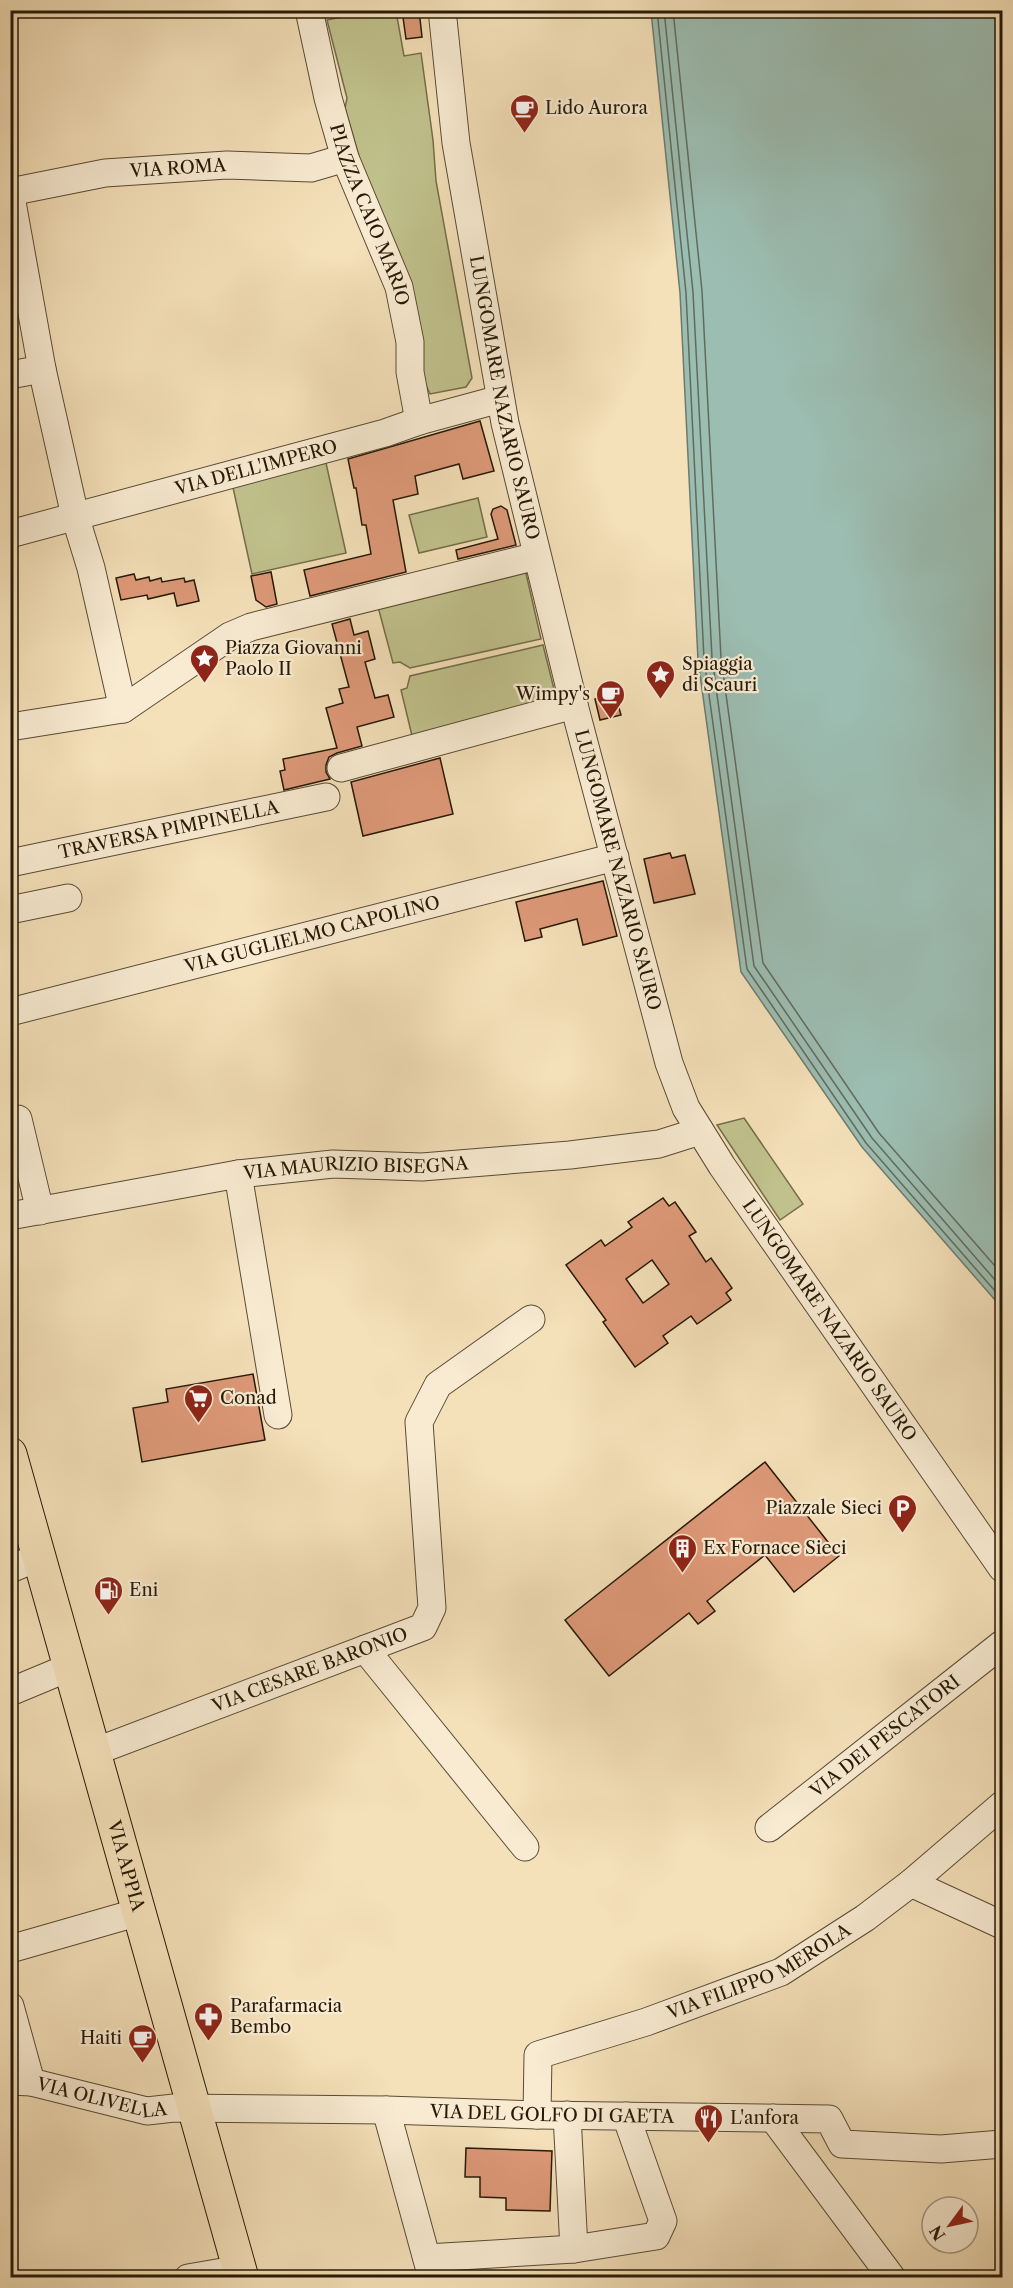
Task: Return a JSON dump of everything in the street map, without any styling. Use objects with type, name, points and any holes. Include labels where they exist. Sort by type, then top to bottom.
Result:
[{"type":"main road","name":"VIA APPIA","points":[[10,1454],[25,1563],[70,1667],[241,2273]]},
{"type":"street","name":"LUNGOMARE NAZARIO SAURO","points":[[442,10],[456,143],[500,399],[574,705],[669,1063],[686,1108],[700,1131],[774,1242],[1002,1568]]},
{"type":"street","name":"PIAZZA CAIO MARIO","points":[[312,11],[328,98],[345,158],[399,287],[410,342],[410,372],[419,421]]},
{"type":"street","name":"VIA ROMA","points":[[11,192],[105,173],[226,165],[311,168],[345,158]]},
{"type":"street","points":[[11,192],[42,369],[75,516],[91,568],[123,709]]},
{"type":"street","points":[[10,375],[42,369]]},
{"type":"street","name":"VIA DELL'IMPERO","points":[[10,534],[385,433],[419,421],[500,399]]},
{"type":"street","points":[[10,727],[123,709],[230,636],[251,627],[537,556]]},
{"type":"street","points":[[341,768],[574,705]]},
{"type":"street","name":"TRAVERSA PIMPINELLA","points":[[10,863],[326,797]]},
{"type":"street","name":"VIA GUGLIELMO CAPOLINO","points":[[10,1012],[615,857]]},
{"type":"street","points":[[10,909],[68,898]]},
{"type":"street","points":[[18,1119],[40,1211]]},
{"type":"street","name":"VIA MAURIZIO BISEGNA","points":[[10,1216],[238,1174],[333,1164],[422,1167],[570,1155],[659,1144],[700,1131]]},
{"type":"street","points":[[238,1174],[278,1415]]},
{"type":"street","name":"VIA CESARE BARONIO","points":[[94,1752],[423,1627],[432,1608],[419,1422],[438,1385],[531,1319]]},
{"type":"street","name":"VIA DEI PESCATORI","points":[[769,1828],[1002,1644]]},
{"type":"street","points":[[365,1649],[525,1847]]},
{"type":"street","points":[[10,1692],[70,1667]]},
{"type":"street","name":"VIA FILIPPO MEROLA","points":[[537,2115],[538,2055],[646,2022],[781,1972],[865,1918],[1002,1805]]},
{"type":"street","points":[[911,1882],[1002,1925]]},
{"type":"street","points":[[10,1949],[140,1912]]},
{"type":"street","points":[[10,2006],[21,2081]]},
{"type":"street","name":"VIA OLIVELLA","points":[[21,2081],[147,2111],[195,2109]]},
{"type":"street","name":"VIA DEL GOLFO DI GAETA","points":[[195,2109],[386,2110],[537,2115],[829,2119],[842,2144],[941,2149],[1002,2144]]},
{"type":"street","points":[[386,2110],[429,2268],[656,2236],[663,2221],[626,2116]]},
{"type":"street","points":[[567,2115],[574,2249]]},
{"type":"street","points":[[773,2118],[889,2277]]},
{"type":"street","points":[[188,2277],[241,2273]]},
{"type":"green space","points":[[371,11],[396,11],[404,56],[421,53],[436,181],[472,378],[466,387],[430,394],[425,383],[345,108],[347,98],[327,20]]},
{"type":"green space","points":[[326,463],[346,553],[252,574],[232,483]]},
{"type":"green space","points":[[478,498],[487,537],[419,553],[409,515]]},
{"type":"green space","points":[[525,569],[541,639],[410,668],[400,662],[393,663],[377,603]]},
{"type":"green space","points":[[543,645],[558,705],[414,744],[401,690],[407,688],[410,676]]},
{"type":"green space","points":[[744,1118],[803,1204],[780,1220],[717,1125]]},
{"type":"water","points":[[651,11],[1002,11],[1002,1308],[862,1147],[741,972],[698,660],[680,293]]},
{"type":"building","points":[[402,10],[419,10],[422,37],[406,39]]},
{"type":"building","points":[[480,421],[494,471],[463,479],[459,464],[415,476],[418,494],[393,500],[406,572],[310,596],[304,570],[371,554],[366,525],[362,525],[356,488],[354,488],[348,459]]},
{"type":"building","points":[[501,506],[507,510],[516,545],[458,559],[456,550],[498,539],[491,514],[493,509]]},
{"type":"building","points":[[271,572],[277,604],[266,607],[256,600],[251,576]]},
{"type":"building","points":[[134,574],[136,580],[149,577],[150,581],[161,578],[162,582],[184,578],[185,582],[194,580],[199,601],[177,606],[174,593],[148,599],[147,595],[121,600],[116,578]]},
{"type":"building","points":[[350,619],[354,635],[368,631],[375,659],[365,662],[375,698],[388,695],[394,717],[357,727],[362,746],[329,757],[326,772],[330,779],[284,790],[280,771],[285,770],[283,759],[337,748],[326,708],[343,703],[339,689],[349,687],[332,624]]},
{"type":"building","points":[[615,694],[621,715],[600,720],[595,699]]},
{"type":"building","points":[[440,758],[453,814],[363,836],[351,782]]},
{"type":"building","points":[[670,853],[672,858],[685,855],[695,894],[654,903],[644,859]]},
{"type":"building","points":[[603,881],[617,936],[583,945],[577,919],[540,929],[542,937],[525,941],[516,902]]},
{"type":"building","points":[[663,1198],[669,1206],[675,1202],[696,1232],[689,1236],[706,1262],[711,1258],[732,1288],[726,1293],[731,1300],[697,1324],[691,1316],[663,1336],[668,1343],[635,1367],[603,1322],[606,1320],[566,1265],[601,1240],[605,1246],[632,1227],[628,1222]],"holes":[[[652,1260],[669,1284],[643,1303],[626,1279]]]},
{"type":"building","name":"Conad","points":[[253,1374],[265,1440],[142,1462],[133,1408],[168,1402],[166,1389]]},
{"type":"building","name":"Ex Fornace Sieci","points":[[765,1462],[839,1556],[794,1592],[765,1555],[707,1601],[715,1611],[698,1624],[689,1613],[609,1676],[565,1620]]},
{"type":"building","points":[[466,2148],[552,2151],[550,2211],[506,2210],[506,2198],[480,2197],[480,2177],[465,2177]]},
{"type":"place","name":"Lido Aurora","points":[[524,134]]},
{"type":"place","name":"Piazza Giovanni Paolo II","points":[[204,684]]},
{"type":"place","name":"Spiaggia di Scauri","points":[[661,700]]},
{"type":"place","name":"Wimpy's","points":[[611,720]]},
{"type":"place","name":"Conad","points":[[199,1424]]},
{"type":"place","name":"Piazzale Sieci","points":[[903,1534]]},
{"type":"place","name":"Ex Fornace Sieci","points":[[682,1574]]},
{"type":"place","name":"Eni","points":[[108,1616]]},
{"type":"place","name":"Parafarmacia Bembo","points":[[209,2042]]},
{"type":"place","name":"Haiti","points":[[143,2064]]},
{"type":"place","name":"L'anfora","points":[[709,2144]]}]
